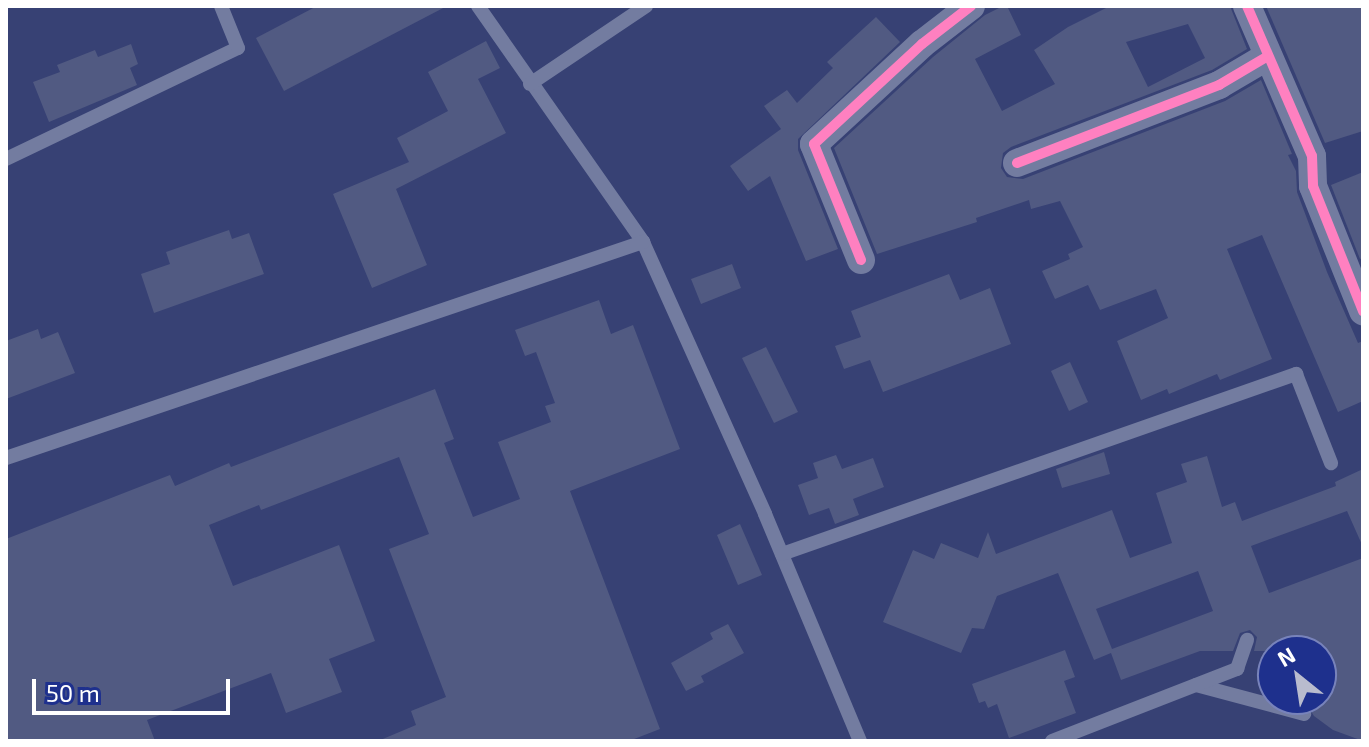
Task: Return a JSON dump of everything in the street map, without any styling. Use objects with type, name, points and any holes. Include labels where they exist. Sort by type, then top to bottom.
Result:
[{"type":"street","points":[[861,260],[814,144],[922,44],[971,6]]},
{"type":"street","points":[[1247,6],[1312,156],[1313,186],[1363,311]]},
{"type":"street","points":[[1017,163],[1219,85],[1268,56]]},
{"type":"lane","points":[[6,159],[238,48],[221,6]]},
{"type":"lane","points":[[478,6],[643,242],[782,554],[860,741]]},
{"type":"lane","points":[[530,84],[646,6]]},
{"type":"lane","points":[[6,458],[643,242]]},
{"type":"lane","points":[[782,554],[1296,374],[1331,463]]},
{"type":"lane","points":[[1052,741],[1237,669],[1247,640]]},
{"type":"lane","points":[[1195,685],[1257,701]]},
{"type":"building","points":[[317,6],[447,6],[284,91],[256,38]]},
{"type":"building","points":[[1007,6],[1021,35],[975,59],[1002,111],[1055,84],[1034,50],[1068,27],[1110,6],[1230,6],[1247,49],[1212,70],[1011,147],[1003,153],[1001,168],[1007,177],[1023,179],[1225,101],[1261,80],[1292,154],[1288,155],[1296,171],[1297,192],[1327,272],[1358,343],[1363,341],[1363,401],[1338,412],[1262,235],[1227,249],[1272,359],[1220,380],[1217,374],[1169,394],[1167,389],[1141,400],[1117,341],[1168,318],[1156,289],[1100,310],[1088,285],[1055,299],[1042,271],[1070,259],[1068,254],[1083,247],[1060,201],[1031,209],[1029,200],[976,218],[977,222],[877,254],[834,148],[933,57],[985,15]],"holes":[[[1188,24],[1205,58],[1148,87],[1126,42]]]},
{"type":"building","points":[[1266,6],[1363,6],[1363,131],[1325,143]]},
{"type":"building","points":[[876,17],[900,42],[798,139],[798,150],[838,249],[806,261],[770,176],[748,191],[730,166],[781,129],[764,106],[787,90],[797,103],[833,68],[827,62]]},
{"type":"building","points":[[486,41],[500,68],[478,79],[506,133],[396,189],[427,265],[372,288],[333,194],[409,162],[397,138],[448,111],[428,72]]},
{"type":"building","points":[[131,44],[138,64],[130,68],[137,85],[49,122],[33,82],[60,72],[57,65],[95,50],[98,57]]},
{"type":"building","points":[[1363,172],[1363,258],[1360,259],[1331,185]]},
{"type":"building","points":[[229,230],[232,239],[249,233],[264,274],[154,313],[141,274],[170,264],[166,252]]},
{"type":"building","points":[[732,264],[741,288],[701,304],[691,279]]},
{"type":"building","points":[[949,274],[960,300],[990,288],[1011,344],[883,392],[870,360],[844,369],[835,346],[861,337],[851,311]]},
{"type":"building","points":[[599,300],[611,334],[633,325],[680,449],[570,491],[660,729],[629,741],[378,741],[416,725],[411,711],[446,697],[389,549],[429,534],[399,457],[261,510],[259,505],[209,525],[233,586],[339,545],[375,641],[329,659],[342,692],[286,713],[271,673],[147,720],[155,741],[6,741],[6,539],[170,475],[175,486],[229,463],[231,467],[435,389],[454,439],[444,443],[473,517],[520,499],[498,442],[551,422],[545,406],[555,403],[536,352],[525,356],[515,330]]},
{"type":"building","points":[[38,329],[41,339],[58,332],[75,373],[6,399],[6,341]]},
{"type":"building","points":[[766,347],[798,412],[774,423],[742,358]]},
{"type":"building","points":[[1070,362],[1088,402],[1069,411],[1051,371]]},
{"type":"building","points":[[1104,452],[1110,474],[1062,488],[1056,469]]},
{"type":"building","points":[[836,455],[842,469],[873,458],[884,487],[853,499],[859,515],[835,524],[829,508],[809,515],[798,485],[818,478],[813,463]]},
{"type":"building","points":[[1207,456],[1222,507],[1235,502],[1242,521],[1336,486],[1335,482],[1363,469],[1363,547],[1347,511],[1251,546],[1269,593],[1363,558],[1363,741],[1333,730],[1313,715],[1337,715],[1337,635],[1257,637],[1250,630],[1240,633],[1233,651],[1200,651],[1121,680],[1111,653],[1094,660],[1058,573],[997,596],[984,629],[972,628],[961,653],[883,622],[913,550],[934,559],[941,543],[978,558],[988,532],[996,554],[1112,510],[1130,558],[1172,543],[1156,493],[1187,482],[1181,464]],"holes":[[[1198,571],[1213,611],[1112,649],[1096,609]]]},
{"type":"building","points":[[740,524],[762,575],[738,585],[717,535]]},
{"type":"building","points":[[728,624],[744,653],[701,676],[704,682],[686,691],[671,663],[713,639],[710,633]]},
{"type":"building","points":[[1065,650],[1075,677],[1064,681],[1076,713],[1009,738],[997,704],[988,708],[985,701],[979,703],[972,684]]},
{"type":"cycle path","points":[[861,260],[814,144],[922,44],[971,6]]},
{"type":"cycle path","points":[[1247,6],[1312,156],[1313,186],[1363,311]]},
{"type":"cycle path","points":[[1017,163],[1219,85],[1268,56]]}]
